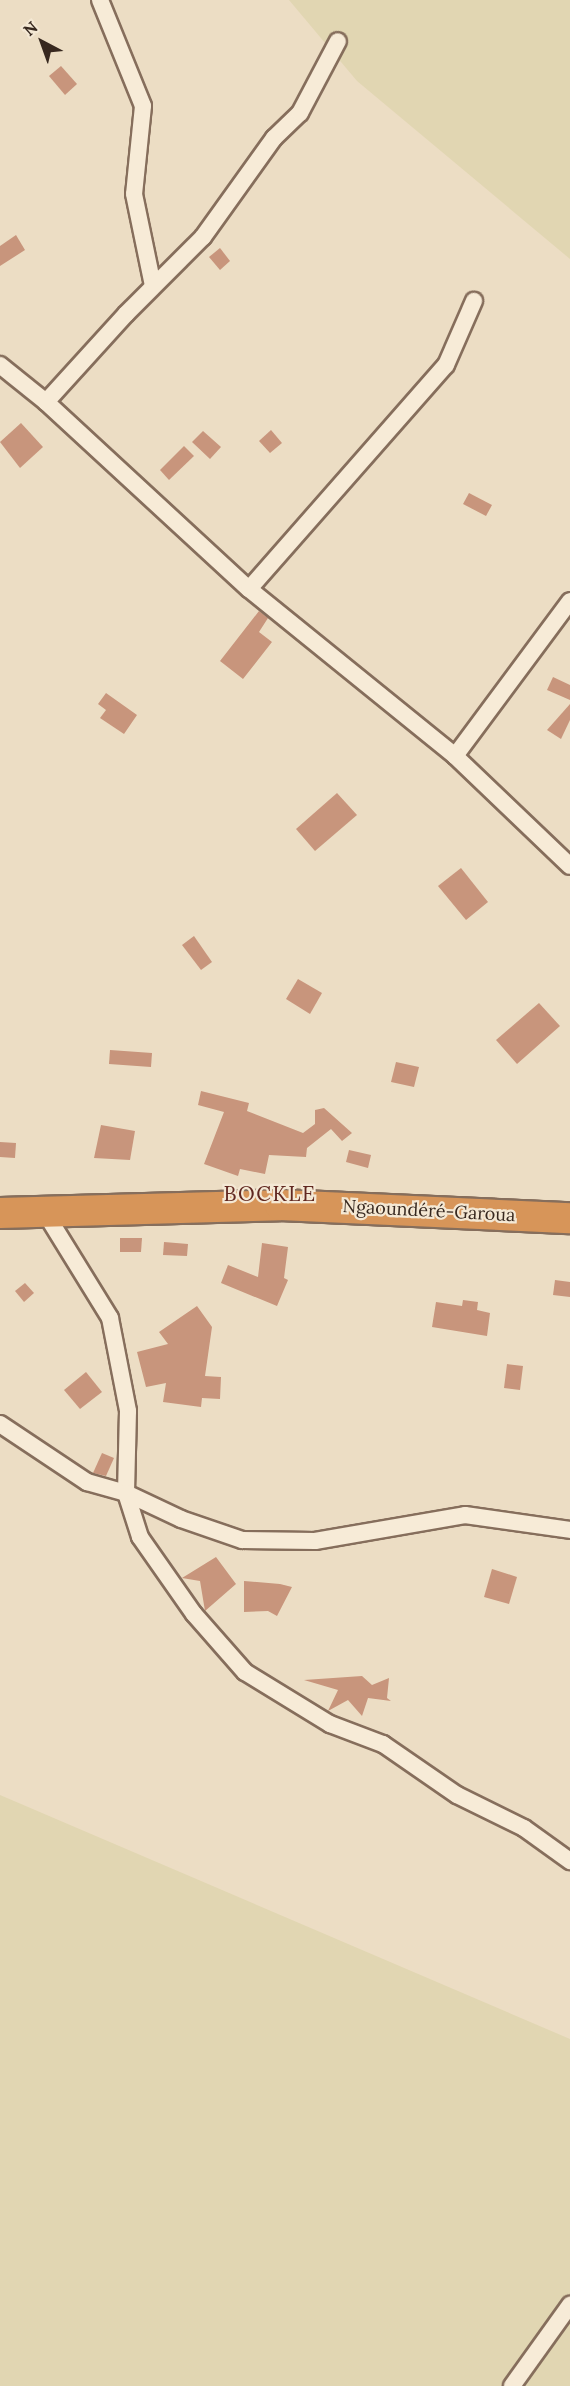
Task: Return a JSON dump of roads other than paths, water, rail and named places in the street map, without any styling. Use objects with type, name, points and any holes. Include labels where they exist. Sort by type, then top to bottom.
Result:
[{"type":"highway","name":"Ngaoundéré-Garoua","points":[[0,1213],[280,1205],[570,1218]]},
{"type":"street","points":[[100,0],[143,106],[134,194],[153,286]]},
{"type":"street","points":[[46,402],[153,286],[203,237],[274,138],[300,113],[338,41]]},
{"type":"street","points":[[249,589],[446,365],[474,301]]},
{"type":"street","points":[[0,365],[46,402],[249,589],[455,756],[570,866]]},
{"type":"street","points":[[455,756],[570,602]]},
{"type":"street","points":[[44,1211],[110,1318],[128,1411],[126,1493],[140,1537],[194,1614],[245,1672],[330,1724],[383,1744],[457,1795],[524,1828],[570,1861]]},
{"type":"street","points":[[0,1424],[87,1482],[126,1493],[181,1519],[242,1540],[315,1541],[465,1515],[570,1530]]},
{"type":"street","points":[[512,2386],[570,2305]]},
{"type":"district","name":"BOCKLE","points":[[270,1194]]}]
